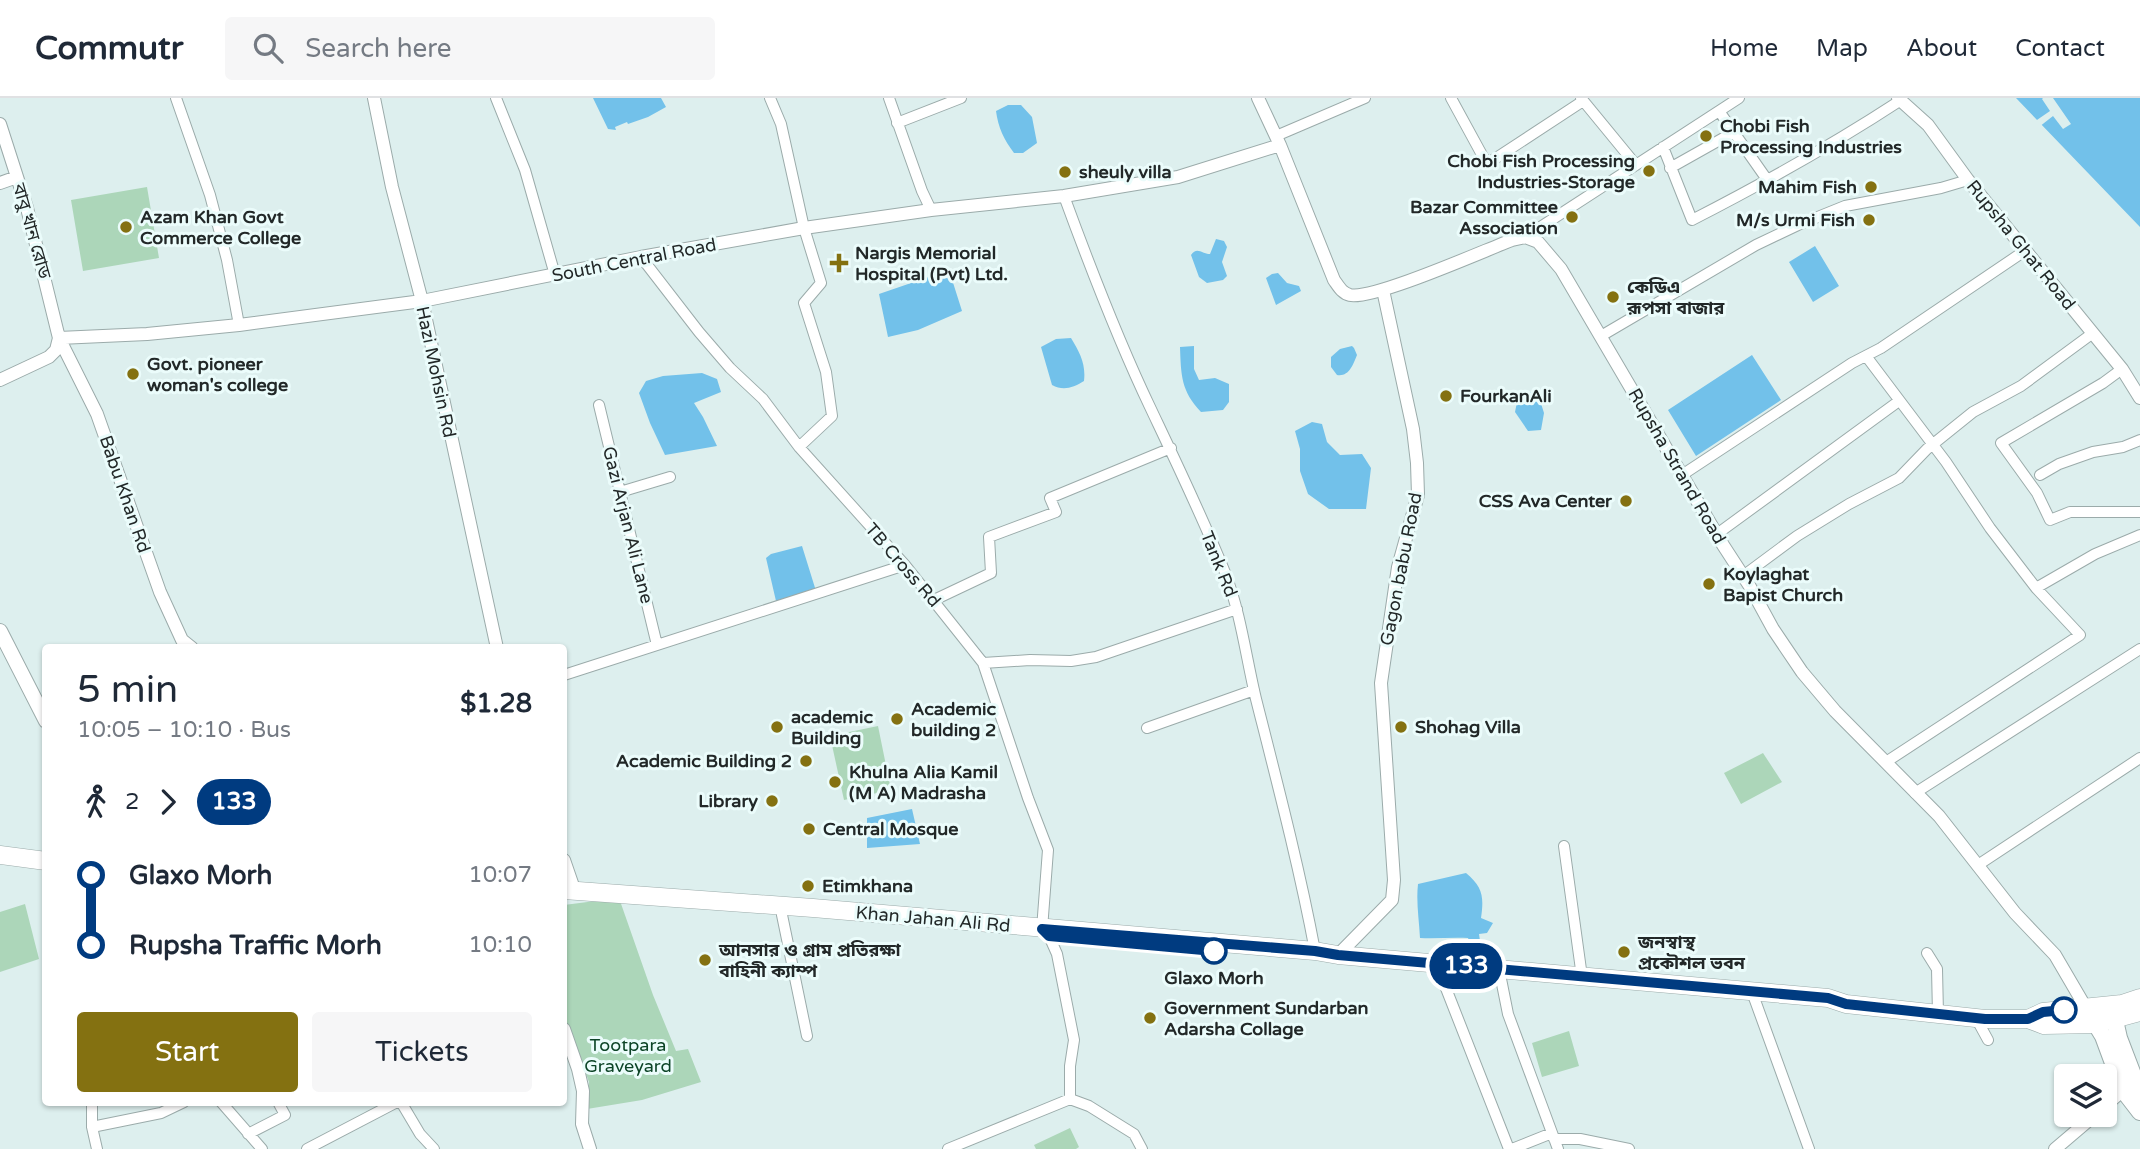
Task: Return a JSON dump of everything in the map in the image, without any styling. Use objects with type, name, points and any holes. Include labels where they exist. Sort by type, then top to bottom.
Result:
[{"type":"highway","points":[[0,846],[42,850]]},
{"type":"highway","points":[[0,855],[42,860]]},
{"type":"highway","name":"Khan Jahan Ali Rd","points":[[567,892],[1045,932],[1315,951],[1500,974],[1753,996]]},
{"type":"highway","name":"Khan Jahan Ali Rd","points":[[567,892],[573,896],[856,922],[1045,932],[1440,973],[1582,977],[1828,1006],[1846,1004],[1976,1018],[2028,1019],[2043,1012],[2091,1016],[2113,1012]]},
{"type":"highway","points":[[2113,1012],[2140,998]]},
{"type":"highway","points":[[2113,1012],[2140,1012]]},
{"type":"main road","points":[[0,631],[42,713]]},
{"type":"main road","points":[[2113,1012],[2140,1112]]},
{"type":"main road","points":[[2091,1016],[2134,1085]]},
{"type":"street","points":[[176,98],[210,195],[227,260],[239,325]]},
{"type":"street","name":"Hazi Mohsin Rd","points":[[374,98],[392,187],[422,301],[496,644]]},
{"type":"street","points":[[496,98],[525,170],[555,275]]},
{"type":"street","points":[[770,98],[780,124],[804,228],[821,283],[804,303],[827,372],[832,416],[799,447]]},
{"type":"street","points":[[889,98],[931,210]]},
{"type":"street","points":[[897,123],[961,98]]},
{"type":"street","points":[[1258,98],[1278,140],[1334,281],[1341,291],[1348,295],[1383,290],[1492,247],[1525,237],[1739,98]]},
{"type":"street","points":[[1278,140],[1365,98]]},
{"type":"street","points":[[1451,98],[1487,164],[1582,99],[1636,165]]},
{"type":"street","points":[[1663,147],[1692,220],[1768,181],[1856,130],[1899,99]]},
{"type":"street","name":"Rupsha Ghat Road","points":[[1899,99],[1928,125],[1968,180],[2122,369],[2140,398]]},
{"type":"street","points":[[1719,111],[1768,181]]},
{"type":"street","name":"বাবু খান রোড","points":[[0,124],[43,267],[60,338]]},
{"type":"street","points":[[1670,168],[1734,132]]},
{"type":"street","name":"South Central Road","points":[[60,338],[147,334],[239,325],[422,301],[641,257],[804,228],[931,210],[1064,196],[1178,177],[1278,140]]},
{"type":"street","points":[[0,183],[17,177]]},
{"type":"street","points":[[1601,336],[1756,245],[1797,225],[1845,206],[1941,188],[1968,180]]},
{"type":"street","name":"Tank Rd","points":[[1064,196],[1097,284],[1149,406],[1171,448],[1237,609],[1315,951]]},
{"type":"street","name":"Rupsha Strand Road","points":[[1525,237],[1538,242],[1561,269],[1773,629],[1802,672],[1835,711],[1939,816],[2015,913],[2055,955],[2091,1016]]},
{"type":"street","points":[[1682,475],[1852,363],[1881,348],[2026,250]]},
{"type":"street","name":"TB Cross Rd","points":[[641,257],[699,332],[730,368],[763,399],[799,447],[905,565],[983,663],[1027,798],[1048,850],[1045,932]]},
{"type":"street","name":"Gagon babu Road","points":[[1338,955],[1392,900],[1394,880],[1381,683],[1398,566],[1418,495],[1418,485],[1413,429],[1383,290]]},
{"type":"street","points":[[1743,576],[1797,536],[1849,504],[1899,478],[1932,445],[1973,412],[2021,386],[2093,333]]},
{"type":"street","points":[[0,380],[49,357],[56,350],[60,338]]},
{"type":"street","name":"Babu Khan Rd","points":[[60,338],[97,414],[160,592],[182,640],[187,644]]},
{"type":"street","points":[[1866,356],[1946,462],[1990,528],[2036,589],[2080,635],[1886,762]]},
{"type":"street","points":[[2122,369],[2083,396],[2001,443],[2037,493],[2050,520],[2070,512],[2140,512]]},
{"type":"street","points":[[1717,534],[1899,401]]},
{"type":"street","name":"Gazi Arjan Ali Lane","points":[[599,405],[657,645]]},
{"type":"street","points":[[2040,475],[2059,464],[2093,452],[2123,447],[2140,440]]},
{"type":"street","points":[[934,600],[991,573],[989,537],[1056,512],[1050,498],[1171,448]]},
{"type":"street","points":[[620,492],[670,477]]},
{"type":"street","points":[[2036,589],[2095,554],[2140,535]]},
{"type":"street","points":[[567,674],[905,565]]},
{"type":"street","points":[[983,663],[1070,661],[1096,657],[1237,609]]},
{"type":"street","points":[[1915,793],[2140,649]]},
{"type":"street","points":[[1147,728],[1254,690]]},
{"type":"street","points":[[1978,866],[2140,758]]},
{"type":"street","points":[[1564,846],[1582,977]]},
{"type":"street","points":[[782,915],[807,1036]]},
{"type":"street","points":[[1045,932],[1057,954],[1074,1041],[1070,1066],[1070,1099]]},
{"type":"street","points":[[1927,953],[1937,969],[1938,1014]]},
{"type":"street","points":[[1440,973],[1510,1149],[1555,1140],[1580,1139],[1629,1149]]},
{"type":"street","points":[[1500,974],[1508,1014],[1555,1140]]},
{"type":"street","points":[[1753,996],[1809,1149]]},
{"type":"street","points":[[1976,1018],[1988,1040]]},
{"type":"street","points":[[567,1038],[583,1091],[582,1124],[590,1149]]},
{"type":"street","points":[[2117,1097],[2134,1085]]},
{"type":"street","points":[[947,1149],[1070,1099],[1089,1106],[1134,1134],[1142,1149]]},
{"type":"street","points":[[92,1106],[92,1127],[97,1149]]},
{"type":"street","points":[[92,1127],[161,1113],[176,1106]]},
{"type":"street","points":[[224,1106],[262,1149]]},
{"type":"street","points":[[248,1134],[285,1115],[280,1106]]},
{"type":"street","points":[[307,1149],[391,1106]]},
{"type":"street","points":[[402,1106],[420,1134],[434,1149]]},
{"type":"street","points":[[2055,1149],[2081,1127]]},
{"type":"street","points":[[978,1137],[983,1149]]},
{"type":"green space","name":"Azam Khan Govt Commerce College","points":[[147,187],[159,258],[83,271],[71,200]]},
{"type":"green space","points":[[878,726],[891,790],[844,800],[830,736]]},
{"type":"green space","points":[[1763,753],[1782,782],[1741,804],[1724,773]]},
{"type":"green space","name":"Tootpara Graveyard","points":[[619,898],[676,1051],[688,1049],[701,1082],[642,1100],[587,1109],[589,1082],[567,1023],[567,905]]},
{"type":"green space","points":[[25,904],[39,959],[0,972],[0,912]]},
{"type":"green space","points":[[1569,1031],[1579,1066],[1542,1077],[1532,1043]]},
{"type":"green space","points":[[1070,1128],[1079,1147],[1076,1149],[1036,1149],[1034,1145]]},
{"type":"water","points":[[593,98],[661,98],[666,107],[648,117],[615,127],[616,130],[608,129]]},
{"type":"water","points":[[2016,98],[2140,98],[2140,227]]},
{"type":"water","points":[[1008,105],[1021,105],[1032,117],[1037,143],[1023,153],[1014,153],[1000,128],[996,111]]},
{"type":"water","points":[[1216,239],[1224,241],[1227,247],[1222,262],[1227,276],[1223,280],[1207,283],[1199,277],[1191,255],[1198,251],[1210,254]]},
{"type":"water","points":[[1815,246],[1839,286],[1813,302],[1789,262]]},
{"type":"water","points":[[949,270],[962,311],[918,330],[888,337],[879,294]]},
{"type":"water","points":[[1278,273],[1287,283],[1299,286],[1301,291],[1276,305],[1266,278]]},
{"type":"water","points":[[1071,338],[1082,359],[1084,381],[1072,387],[1060,388],[1052,385],[1041,347],[1056,339]]},
{"type":"water","points":[[1194,346],[1194,369],[1199,380],[1215,378],[1229,384],[1229,402],[1223,410],[1201,412],[1189,397],[1182,374],[1180,347]]},
{"type":"water","points":[[1352,346],[1357,355],[1352,366],[1345,374],[1337,375],[1331,367],[1331,357],[1340,349]]},
{"type":"water","points":[[1752,355],[1781,400],[1696,456],[1668,410]]},
{"type":"water","points":[[702,373],[717,379],[721,392],[694,403],[717,446],[665,455],[639,393],[646,381],[663,376]]},
{"type":"water","points":[[1526,391],[1538,394],[1544,413],[1541,430],[1528,431],[1515,412],[1518,397]]},
{"type":"water","points":[[1312,422],[1322,424],[1327,442],[1340,455],[1362,454],[1371,468],[1366,509],[1329,509],[1308,494],[1300,471],[1300,449],[1295,431]]},
{"type":"water","points":[[802,546],[816,591],[776,601],[766,558],[771,554]]},
{"type":"water","points":[[912,809],[920,844],[867,848],[867,818]]},
{"type":"water","points":[[1466,873],[1481,893],[1481,918],[1493,923],[1487,933],[1479,934],[1480,941],[1470,943],[1468,938],[1420,938],[1418,884]]},
{"type":"pier","points":[[2043,98],[2053,98],[2071,124],[2063,129],[2053,116],[2039,127],[2034,122],[2050,111]]},
{"type":"bus line","name":"133","points":[[1214,951],[1049,936],[1042,929],[1828,998],[1846,1004],[1985,1019],[2028,1019],[2043,1012],[2064,1010]]},
{"type":"place","name":"Chobi Fish Processing Industries","points":[[1706,136]]},
{"type":"place","name":"Chobi Fish Processing Industries-Storage","points":[[1649,171]]},
{"type":"place","name":"sheuly villa","points":[[1065,172]]},
{"type":"place","name":"Mahim Fish","points":[[1871,187]]},
{"type":"place","name":"Bazar Committee Association","points":[[1572,217]]},
{"type":"place","name":"M/s Urmi Fish","points":[[1869,220]]},
{"type":"place","name":"Azam Khan Govt Commerce College","points":[[126,227]]},
{"type":"place","name":"Nargis Memorial Hospital (Pvt) Ltd.","points":[[839,263]]},
{"type":"place","name":"কেডিএ রূপসা বাজার","points":[[1613,297]]},
{"type":"place","name":"Govt. pioneer woman's college","points":[[133,374]]},
{"type":"place","name":"FourkanAli","points":[[1446,396]]},
{"type":"place","name":"CSS Ava Center","points":[[1626,501]]},
{"type":"place","name":"Koylaghat Bapist Church","points":[[1709,584]]},
{"type":"place","name":"Academic building 2","points":[[897,719]]},
{"type":"place","name":"academic Building","points":[[777,727]]},
{"type":"place","name":"Shohag Villa","points":[[1401,727]]},
{"type":"place","name":"Academic Building 2","points":[[806,761]]},
{"type":"place","name":"Khulna Alia Kamil (M A) Madrasha","points":[[835,782]]},
{"type":"place","name":"Library","points":[[772,801]]},
{"type":"place","name":"Central Mosque","points":[[809,829]]},
{"type":"place","name":"Etimkhana","points":[[808,886]]},
{"type":"place","name":"Glaxo Morh","points":[[1214,951]]},
{"type":"place","name":"জনস্বাস্থ প্রকৌশল ভবন","points":[[1624,952]]},
{"type":"place","name":"আনসার ও গ্রাম প্রতিরক্ষা বাহিনী ক্যাম্প","points":[[705,960]]},
{"type":"place","name":"Government Sundarban Adarsha Collage","points":[[1150,1018]]}]
